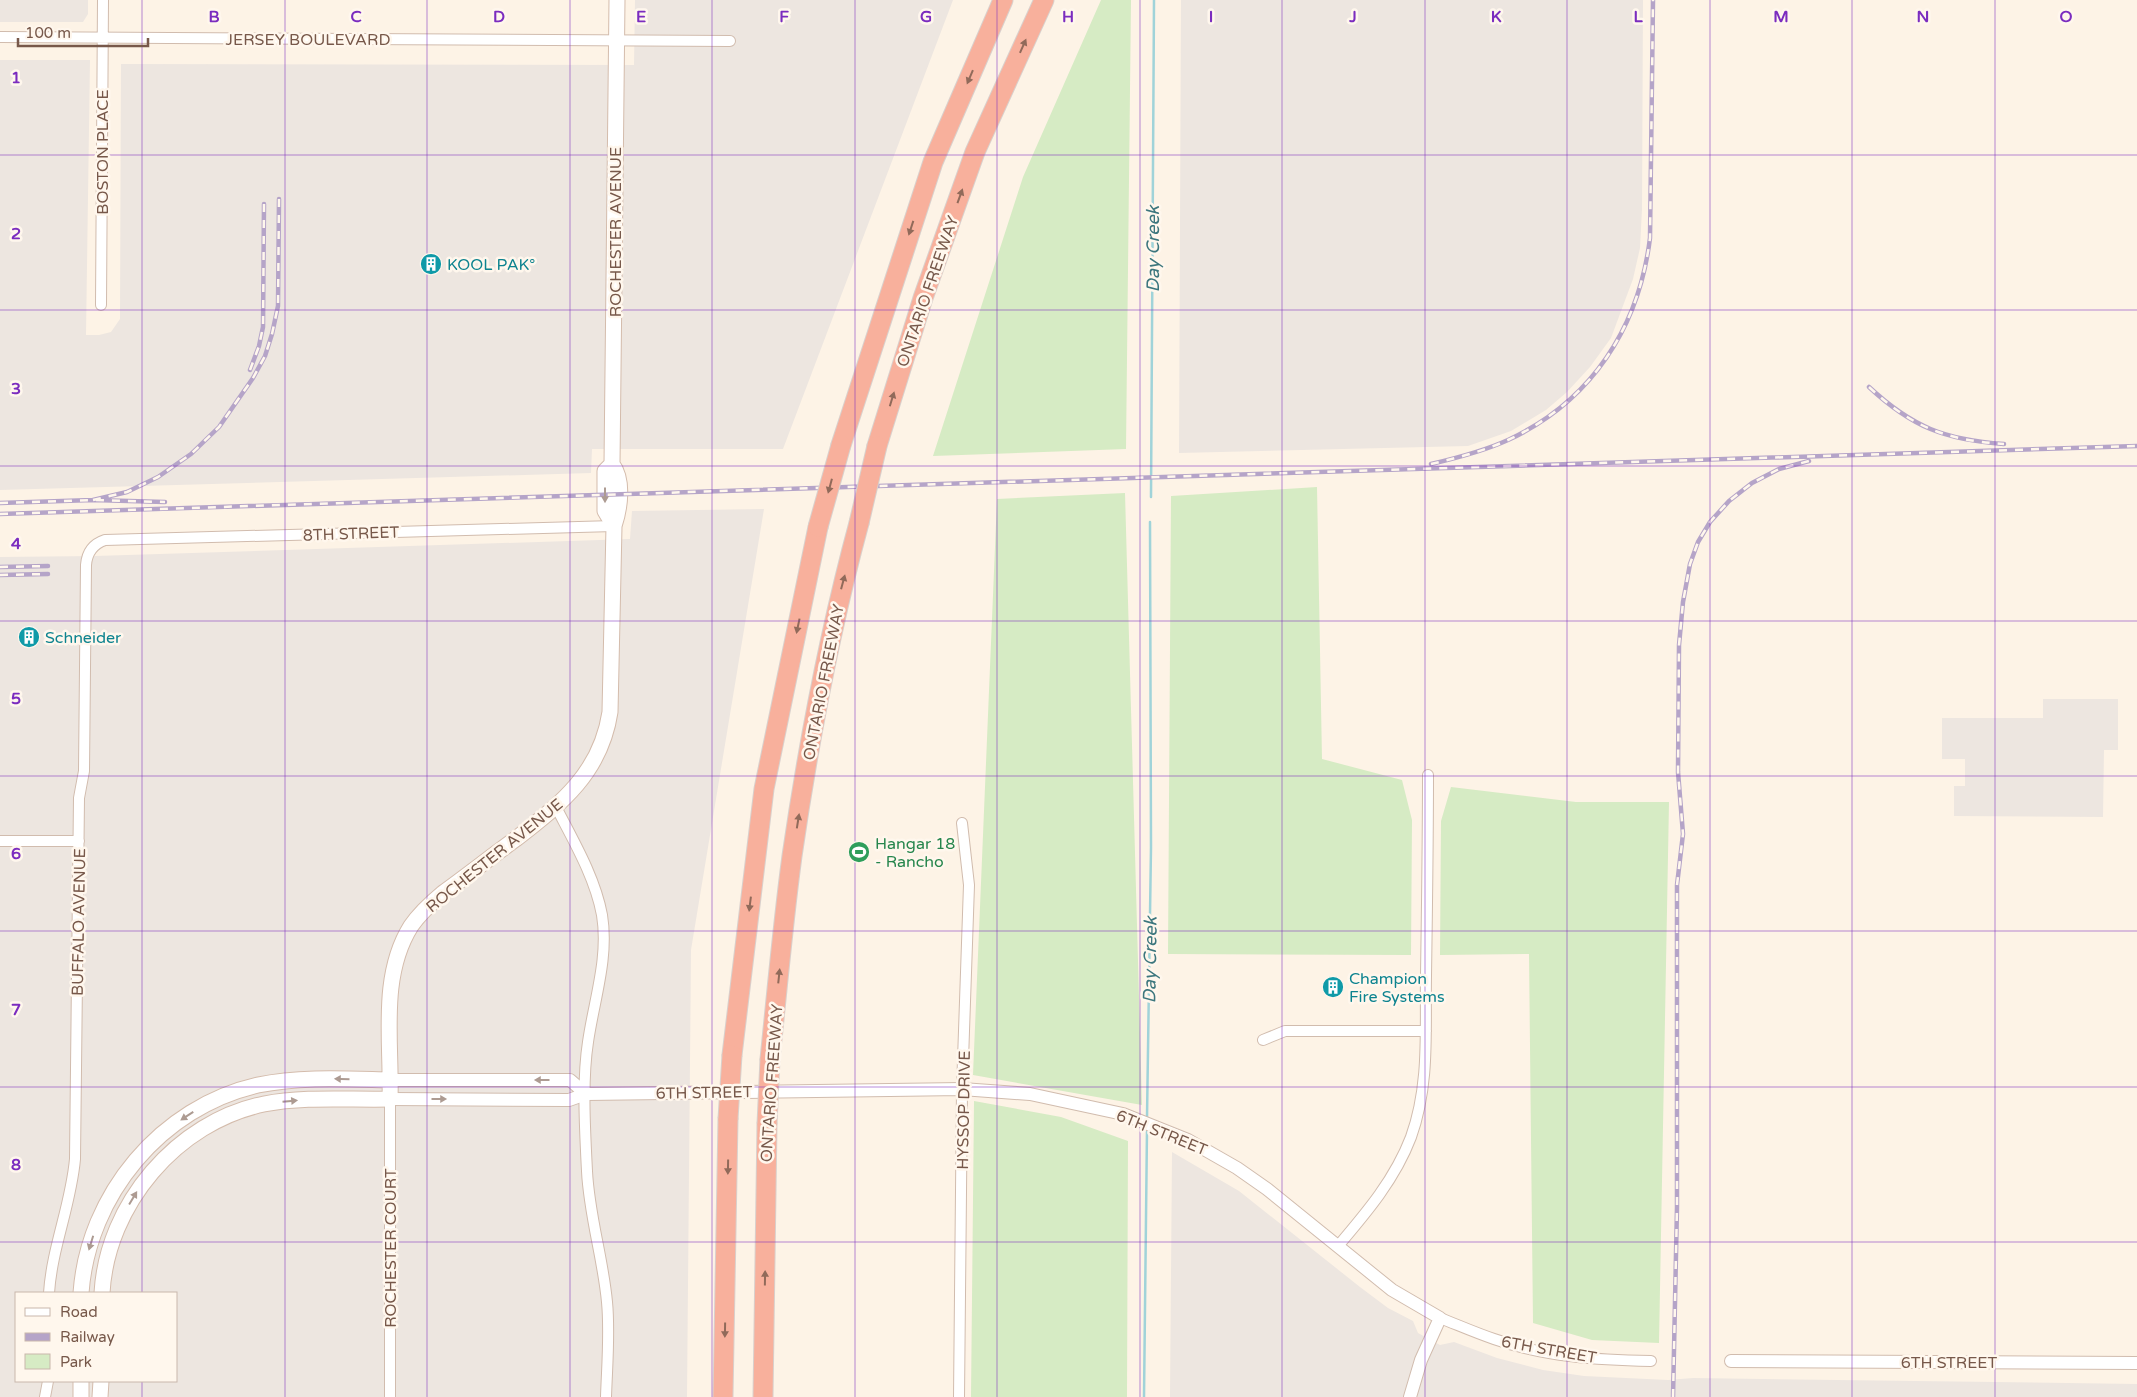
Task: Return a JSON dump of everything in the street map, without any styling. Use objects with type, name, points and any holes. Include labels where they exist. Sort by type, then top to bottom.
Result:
[{"type":"highway","name":"ONTARIO FREEWAY","points":[[724,1397],[728,1118],[732,1055],[764,789],[818,527],[841,445],[933,162],[1003,0]]},
{"type":"highway","name":"ONTARIO FREEWAY","points":[[763,1397],[767,1124],[770,1059],[792,857],[840,595],[860,523],[878,446],[923,298],[976,152],[1044,0]]},
{"type":"main road","name":"ROCHESTER AVENUE","points":[[390,1099],[391,988],[395,962],[412,926],[426,908],[442,893],[556,807],[572,792],[594,762],[608,728],[614,526],[618,512],[619,494],[618,472],[612,464],[617,0]]},
{"type":"main road","points":[[81,1292],[90,1246],[106,1203],[132,1164],[158,1137],[178,1122],[216,1100],[257,1086],[299,1080],[391,1080]]},
{"type":"main road","name":"6TH STREET","points":[[102,1292],[104,1270],[110,1246],[132,1199],[142,1184],[166,1157],[195,1134],[229,1116],[264,1104],[295,1100],[390,1099]]},
{"type":"main road","points":[[80,1397],[81,1382]]},
{"type":"main road","points":[[100,1397],[101,1382]]},
{"type":"street","name":"BOSTON PLACE","points":[[101,305],[103,0]]},
{"type":"street","name":"JERSEY BOULEVARD","points":[[0,37],[730,41]]},
{"type":"street","name":"8TH STREET","points":[[91,549],[97,543],[105,540],[614,526]]},
{"type":"street","name":"BUFFALO AVENUE","points":[[49,1292],[53,1258],[72,1186],[75,1159],[79,798],[84,772],[86,565],[87,556],[91,549]]},
{"type":"street","points":[[1338,1246],[1385,1187],[1396,1170],[1410,1138],[1424,1086],[1428,775]]},
{"type":"street","points":[[556,807],[592,884],[602,915],[603,958],[588,1041],[586,1094],[587,1173],[607,1304],[606,1397]]},
{"type":"street","name":"HYSSOP DRIVE","points":[[959,1397],[962,1089],[969,886],[962,823]]},
{"type":"street","points":[[0,841],[79,841]]},
{"type":"street","points":[[1263,1040],[1285,1031],[1426,1030]]},
{"type":"street","points":[[391,1080],[570,1080],[586,1094]]},
{"type":"street","name":"6TH STREET","points":[[390,1099],[569,1100],[586,1094],[962,1089],[1030,1094],[1123,1114],[1170,1132],[1237,1168],[1392,1290],[1440,1318],[1494,1339],[1543,1352],[1596,1359],[1651,1361]]},
{"type":"street","name":"ROCHESTER COURT","points":[[390,1099],[390,1397]]},
{"type":"street","points":[[1410,1397],[1421,1360],[1440,1318]]},
{"type":"street","name":"6TH STREET","points":[[1731,1361],[2137,1364]]},
{"type":"street","points":[[45,1397],[48,1382]]},
{"type":"shaded area","points":[[0,0],[88,0],[88,14],[83,22],[0,22]]},
{"type":"shaded area","points":[[635,0],[953,0],[783,449],[592,449],[591,473],[0,490],[0,60],[90,60],[86,335],[99,335],[111,332],[120,319],[121,64],[634,65]]},
{"type":"shaded area","points":[[1181,0],[1643,0],[1642,209],[1640,248],[1633,279],[1611,338],[1590,367],[1567,392],[1546,410],[1511,431],[1468,446],[1179,453]]},
{"type":"shaded area","points":[[764,509],[691,950],[687,1397],[0,1397],[0,557],[95,556],[630,539],[632,511]]},
{"type":"shaded area","points":[[2043,699],[2118,699],[2118,750],[2104,750],[2103,817],[1954,816],[1954,786],[1965,786],[1965,759],[1942,759],[1942,718],[2043,718]]},
{"type":"shaded area","points":[[1172,1152],[1239,1191],[1388,1308],[1413,1321],[1418,1333],[1440,1345],[1454,1342],[1497,1358],[1543,1370],[1584,1376],[1668,1380],[1693,1378],[2137,1384],[2137,1397],[1170,1397]]},
{"type":"green space","points":[[1101,0],[1131,0],[1126,449],[933,456],[1023,177]]},
{"type":"green space","points":[[1317,487],[1322,759],[1402,780],[1412,820],[1411,955],[1168,954],[1171,496]]},
{"type":"green space","points":[[1125,493],[1142,1105],[973,1075],[997,499]]},
{"type":"green space","points":[[1451,787],[1576,802],[1669,802],[1659,1343],[1592,1340],[1533,1323],[1529,954],[1440,955],[1441,821]]},
{"type":"green space","points":[[974,1101],[1061,1117],[1128,1141],[1127,1397],[971,1397]]},
{"type":"waterway","name":"Day Creek","points":[[1151,497],[1154,0]]},
{"type":"waterway","name":"Day Creek","points":[[1147,1118],[1151,847],[1150,522]]},
{"type":"waterway","name":"Day Creek","points":[[1144,1397],[1147,1129]]},
{"type":"railway","points":[[1431,464],[1490,448],[1538,424],[1564,404],[1587,382],[1606,358],[1622,331],[1635,302],[1644,271],[1650,238],[1653,0]]},
{"type":"railway","points":[[93,500],[127,492],[158,477],[191,454],[219,427],[253,378],[265,356],[278,306],[279,199]]},
{"type":"railway","points":[[250,370],[259,346],[263,327],[264,204]]},
{"type":"railway","points":[[1869,387],[1900,412],[1930,429],[1964,439],[2004,444]]},
{"type":"railway","points":[[0,514],[2137,446]]},
{"type":"railway","points":[[1673,1397],[1677,1207],[1677,885],[1683,834],[1678,772],[1679,645],[1683,602],[1690,564],[1698,542],[1710,522],[1729,501],[1752,483],[1779,469],[1809,461]]},
{"type":"railway","points":[[0,503],[93,500],[165,502]]},
{"type":"railway","points":[[0,567],[48,566]]},
{"type":"railway","points":[[0,575],[48,574]]},
{"type":"place","name":"KOOL PAK°","points":[[431,264]]},
{"type":"place","name":"Schneider","points":[[29,637]]},
{"type":"place","name":"Hangar 18 - Rancho","points":[[859,852]]},
{"type":"place","name":"Champion Fire Systems","points":[[1333,987]]}]
